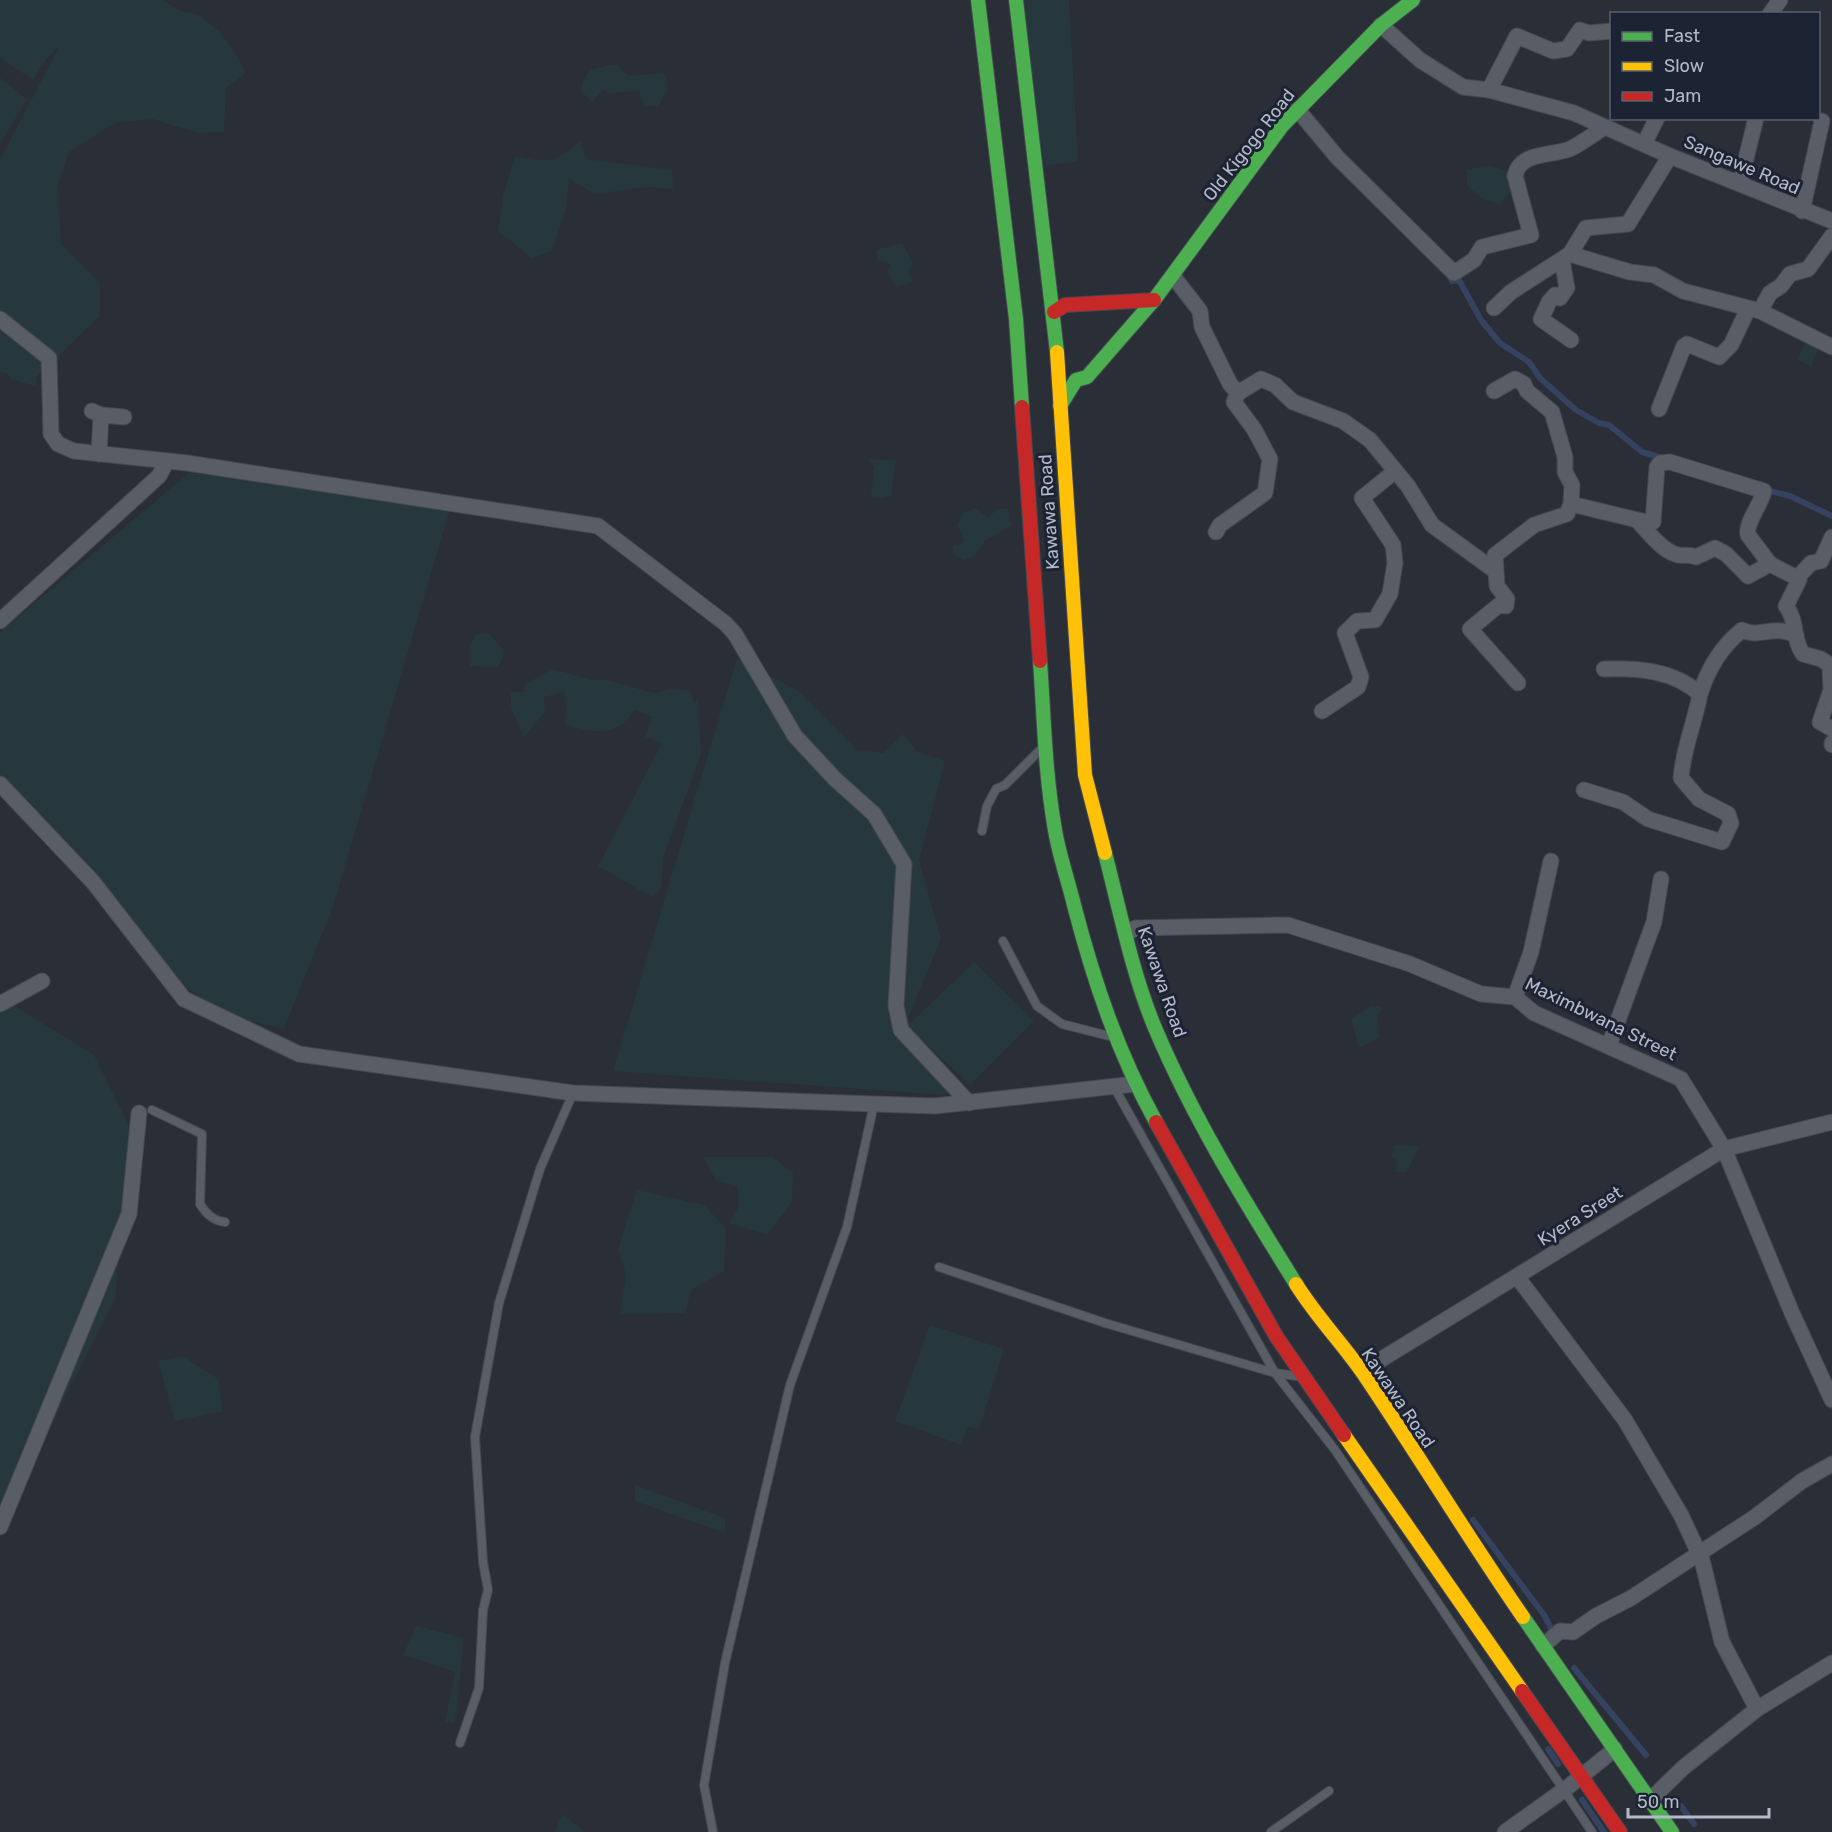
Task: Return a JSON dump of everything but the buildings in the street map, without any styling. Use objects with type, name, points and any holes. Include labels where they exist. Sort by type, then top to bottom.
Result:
[{"type":"main road","name":"Kawawa Road","points":[[978,0],[1016,319],[1045,743],[1055,832],[1091,969],[1135,1084],[1275,1335],[1620,1832]]},
{"type":"main road","name":"Kawawa Road","points":[[1016,0],[1054,312],[1085,775],[1126,934],[1155,1028],[1223,1166],[1310,1307],[1366,1377],[1462,1528],[1672,1832]]},
{"type":"main road","name":"Old Kigogo Road","points":[[1060,406],[1076,380],[1087,377],[1154,300],[1297,109],[1381,25],[1413,0]]},
{"type":"main road","points":[[1054,312],[1065,305],[1154,300]]},
{"type":"street","name":"Sangawe Road","points":[[1381,25],[1420,60],[1463,87],[1489,90],[1574,113],[1670,156],[1740,183],[1802,211],[1832,221]]},
{"type":"street","points":[[1489,90],[1516,36],[1553,51],[1567,49],[1580,30],[1589,33],[1610,31]]},
{"type":"street","points":[[1297,109],[1337,157],[1454,273],[1474,260],[1482,247],[1531,235],[1515,176],[1521,165],[1531,157],[1570,149],[1605,127]]},
{"type":"street","points":[[1644,144],[1657,120]]},
{"type":"street","points":[[1740,183],[1756,120]]},
{"type":"street","points":[[1802,211],[1822,121]]},
{"type":"street","points":[[1494,308],[1510,292],[1566,257],[1586,228],[1628,224],[1670,156]]},
{"type":"street","points":[[1659,408],[1684,346],[1687,344],[1719,357],[1731,345],[1754,310],[1770,292],[1781,286],[1790,274],[1808,269],[1832,236]]},
{"type":"street","points":[[1566,257],[1630,272],[1654,275],[1683,291],[1754,310],[1832,347]]},
{"type":"street","points":[[1566,257],[1567,288],[1560,298],[1555,295],[1549,302],[1541,319],[1571,340]]},
{"type":"street","points":[[1173,276],[1200,312],[1202,327],[1230,384],[1238,393]]},
{"type":"street","points":[[0,319],[49,358],[51,434],[58,444],[74,451],[167,461],[598,526],[685,591],[735,634],[795,736],[835,779],[874,814],[904,864],[896,1006],[901,1030],[969,1103]]},
{"type":"street","points":[[1216,532],[1220,525],[1265,493],[1270,459],[1254,429],[1234,402],[1238,393],[1261,379],[1275,385],[1293,402],[1343,421],[1378,448],[1394,472],[1408,486],[1432,525],[1494,570]]},
{"type":"street","points":[[1494,391],[1515,379],[1524,384],[1527,391],[1552,412],[1565,457],[1565,472],[1572,484],[1571,504],[1567,514],[1534,525],[1495,555],[1494,570],[1497,586],[1507,599],[1506,606],[1499,605],[1470,629],[1518,683]]},
{"type":"street","points":[[99,454],[97,413],[124,417]]},
{"type":"street","points":[[0,621],[159,476],[167,461]]},
{"type":"street","points":[[1571,504],[1653,522],[1657,467],[1660,463],[1680,464],[1764,491],[1747,532],[1770,564],[1797,578]]},
{"type":"street","points":[[1322,711],[1358,687],[1361,677],[1345,633],[1358,621],[1375,620],[1390,594],[1395,563],[1393,545],[1362,498],[1394,472]]},
{"type":"street","points":[[1637,520],[1663,547],[1679,555],[1689,553],[1696,557],[1715,548],[1726,554],[1748,576],[1770,564]]},
{"type":"street","points":[[1832,537],[1821,561],[1811,563],[1797,578],[1799,580],[1786,606],[1793,615],[1797,645],[1803,654],[1821,659],[1830,665],[1831,690],[1820,722],[1832,729]]},
{"type":"street","points":[[1584,790],[1623,802],[1648,819],[1723,841],[1731,823],[1728,814],[1700,799],[1681,778],[1684,756],[1706,675],[1731,639],[1742,630],[1751,634],[1773,629],[1796,636]]},
{"type":"street","points":[[1604,669],[1631,668],[1663,672],[1690,685],[1700,694]]},
{"type":"street","points":[[0,784],[93,882],[184,999],[299,1054],[573,1093],[873,1104],[935,1106],[1135,1084]]},
{"type":"street","points":[[1515,997],[1531,952],[1551,861]]},
{"type":"street","points":[[1609,1045],[1654,922],[1661,879]]},
{"type":"street","name":"Maximbwana Street","points":[[1126,934],[1135,928],[1288,925],[1410,964],[1481,994],[1515,997],[1534,1013],[1681,1079],[1724,1149],[1792,1313],[1832,1400]]},
{"type":"street","points":[[0,1004],[42,981]]},
{"type":"street","points":[[0,1527],[129,1214],[146,1111]]},
{"type":"street","name":"Kyera Sreet","points":[[1366,1377],[1377,1362],[1518,1278],[1724,1149],[1832,1122]]},
{"type":"street","points":[[1518,1278],[1625,1420],[1681,1515],[1699,1554],[1722,1642],[1757,1709]]},
{"type":"street","points":[[1544,1646],[1560,1631],[1573,1632],[1699,1554],[1755,1517],[1803,1481],[1832,1464]]},
{"type":"street","points":[[1650,1800],[1683,1767],[1757,1709],[1832,1663]]},
{"type":"street","points":[[1505,1832],[1564,1791],[1615,1749]]},
{"type":"lane","points":[[982,831],[987,806],[996,789],[1005,785],[1045,743]]},
{"type":"lane","points":[[1003,941],[1037,1006],[1062,1024],[1116,1039]]},
{"type":"lane","points":[[1114,1087],[1275,1373],[1335,1450],[1592,1832]]},
{"type":"lane","points":[[460,1743],[479,1688],[483,1610],[488,1590],[483,1562],[475,1437],[477,1425],[499,1302],[540,1169],[573,1093]]},
{"type":"lane","points":[[713,1832],[704,1785],[725,1663],[790,1385],[847,1227],[873,1104]]},
{"type":"lane","points":[[146,1111],[202,1134],[200,1204],[205,1214],[218,1222],[225,1222]]},
{"type":"lane","points":[[939,1267],[1105,1323],[1275,1373],[1305,1377]]},
{"type":"lane","points":[[1271,1832],[1329,1791]]},
{"type":"shaded area","points":[[0,0],[163,0],[181,11],[198,14],[220,32],[235,52],[246,73],[226,88],[224,132],[197,133],[153,119],[115,123],[69,152],[58,185],[61,244],[100,283],[100,316],[37,376],[36,386],[10,379],[7,373],[0,372],[0,160],[60,45],[46,59],[33,80],[0,58]]},
{"type":"shaded area","points":[[1018,0],[1069,0],[1078,161],[1045,166]]},
{"type":"shaded area","points":[[617,65],[628,76],[663,73],[667,86],[658,106],[644,106],[639,90],[610,94],[603,90],[592,102],[581,91],[582,83],[590,70]]},
{"type":"shaded area","points":[[0,78],[27,99],[0,144]]},
{"type":"shaded area","points":[[580,141],[586,159],[672,170],[673,189],[648,187],[595,194],[569,179],[566,208],[552,251],[532,258],[498,231],[503,195],[515,156],[550,160],[564,154]]},
{"type":"shaded area","points":[[1488,165],[1526,177],[1528,192],[1509,193],[1501,205],[1483,199],[1467,186],[1467,170]]},
{"type":"shaded area","points":[[902,243],[913,263],[909,272],[913,282],[897,287],[886,272],[891,266],[885,261],[878,261],[876,250]]},
{"type":"shaded area","points":[[1808,339],[1821,342],[1811,367],[1797,359]]},
{"type":"shaded area","points":[[868,459],[896,460],[891,496],[881,499],[871,497],[874,467]]},
{"type":"shaded area","points":[[189,473],[452,502],[333,907],[284,1029],[226,1015],[172,977],[0,785],[0,632]]},
{"type":"shaded area","points":[[975,508],[988,518],[996,510],[1008,509],[1011,526],[985,541],[974,557],[963,560],[952,553],[953,545],[961,544],[964,540],[957,525],[964,512]]},
{"type":"shaded area","points":[[488,633],[504,650],[503,659],[497,667],[470,666],[469,650],[475,635]]},
{"type":"shaded area","points":[[737,658],[798,691],[857,750],[883,753],[903,734],[918,752],[945,761],[919,860],[941,939],[905,1025],[907,1026],[974,962],[1034,1021],[970,1085],[913,1032],[963,1086],[945,1095],[613,1071]]},
{"type":"shaded area","points":[[553,669],[592,680],[608,680],[654,693],[669,689],[689,690],[694,702],[698,701],[701,754],[664,855],[661,888],[652,897],[598,866],[662,743],[645,737],[652,717],[634,710],[628,719],[612,729],[593,731],[573,727],[564,723],[567,709],[564,692],[544,697],[545,712],[524,737],[511,708],[511,692],[524,692],[525,684]]},
{"type":"shaded area","points":[[0,997],[94,1055],[132,1132],[115,1299],[18,1490],[0,1507]]},
{"type":"shaded area","points":[[1371,1006],[1381,1007],[1383,1010],[1377,1015],[1380,1038],[1359,1048],[1351,1019]]},
{"type":"shaded area","points":[[1395,1145],[1419,1147],[1406,1173],[1396,1172],[1397,1160],[1391,1157]]},
{"type":"shaded area","points":[[703,1157],[773,1157],[793,1173],[792,1202],[767,1235],[729,1223],[739,1206],[737,1186],[716,1180]]},
{"type":"shaded area","points":[[637,1190],[704,1205],[726,1228],[724,1271],[691,1290],[685,1313],[620,1314],[626,1275],[618,1249]]},
{"type":"shaded area","points":[[930,1325],[1004,1349],[979,1429],[968,1427],[961,1445],[895,1421]]},
{"type":"shaded area","points":[[182,1356],[218,1379],[223,1411],[175,1421],[158,1361]]},
{"type":"shaded area","points":[[635,1485],[725,1518],[725,1533],[635,1501]]},
{"type":"shaded area","points":[[416,1626],[464,1638],[455,1724],[445,1722],[455,1672],[403,1655]]},
{"type":"shaded area","points":[[562,1814],[585,1832],[555,1832]]},
{"type":"waterway","points":[[1449,275],[1452,281],[1459,280],[1481,320],[1500,343],[1529,362],[1540,378],[1576,410],[1599,423],[1609,425],[1642,452],[1663,458]]},
{"type":"waterway","points":[[1766,490],[1790,496],[1832,516]]},
{"type":"waterway","points":[[1473,1520],[1544,1615],[1553,1632]]},
{"type":"waterway","points":[[1574,1668],[1646,1755]]},
{"type":"waterway","points":[[1548,1749],[1558,1764]]},
{"type":"waterway","points":[[1582,1800],[1604,1832]]},
{"type":"waterway","points":[[1681,1806],[1694,1824]]},
{"type":"traffic: fast","points":[[978,0],[1016,319],[1022,407]]},
{"type":"traffic: fast","points":[[1016,0],[1057,352]]},
{"type":"traffic: fast","points":[[1060,406],[1076,380],[1087,377],[1154,300],[1282,126],[1381,25],[1413,0]]},
{"type":"traffic: fast","points":[[1040,661],[1049,788],[1059,849],[1090,962],[1108,1017],[1130,1070],[1156,1122]]},
{"type":"traffic: fast","points":[[1105,853],[1133,964],[1155,1028],[1203,1127],[1296,1284]]},
{"type":"traffic: fast","points":[[1523,1617],[1672,1832]]},
{"type":"traffic: slow","points":[[1057,352],[1085,775],[1105,853]]},
{"type":"traffic: slow","points":[[1296,1284],[1367,1379],[1523,1617]]},
{"type":"traffic: slow","points":[[1344,1435],[1522,1691]]},
{"type":"traffic: jam","points":[[1054,312],[1065,305],[1154,300]]},
{"type":"traffic: jam","points":[[1022,407],[1040,661]]},
{"type":"traffic: jam","points":[[1156,1122],[1276,1336],[1344,1435]]},
{"type":"traffic: jam","points":[[1522,1691],[1620,1832]]}]
